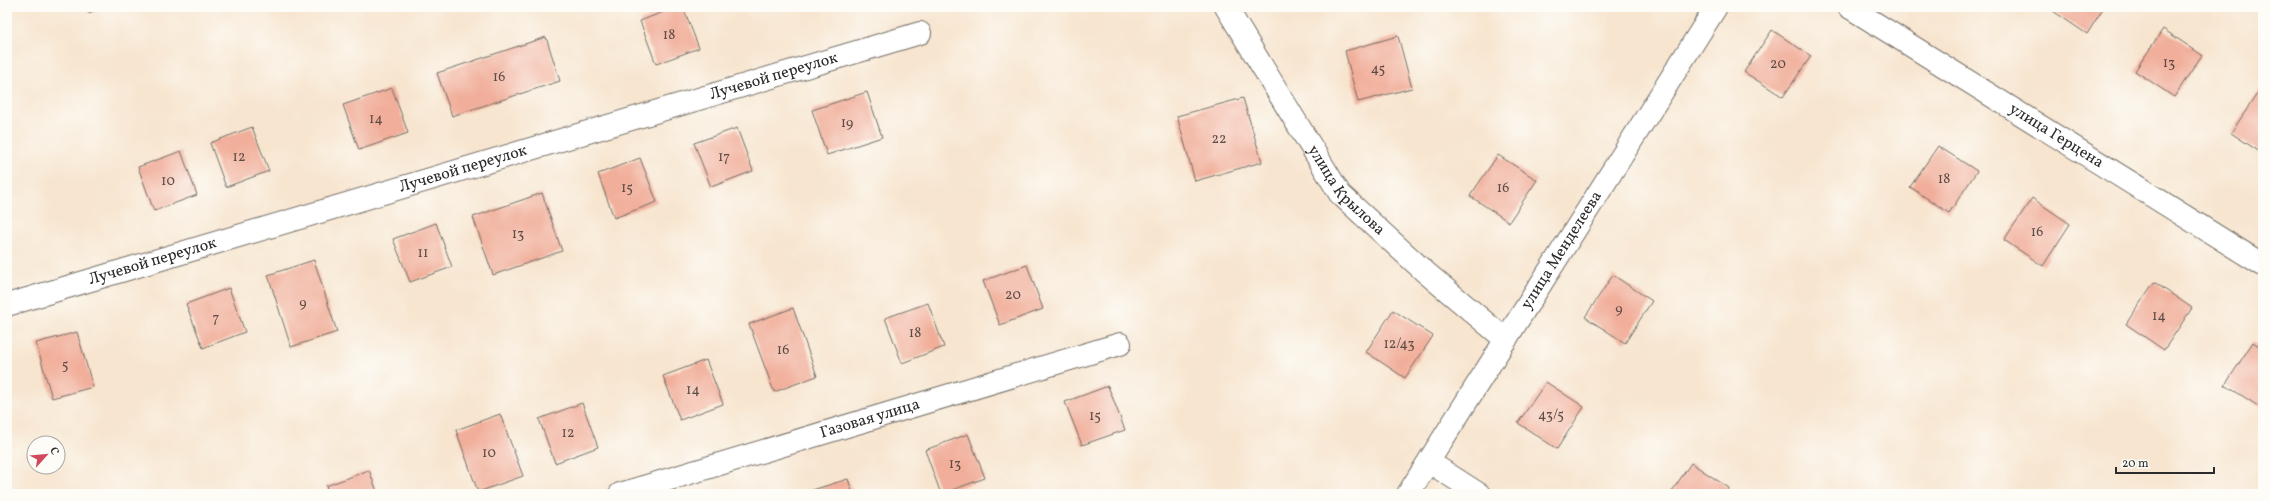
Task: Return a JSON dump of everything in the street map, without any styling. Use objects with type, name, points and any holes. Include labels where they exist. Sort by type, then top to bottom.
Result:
[{"type":"street","name":"улица Крылова","points":[[1226,7],[1340,194],[1424,271],[1506,340]]},
{"type":"street","name":"улица Менделеева","points":[[1408,494],[1716,7]]},
{"type":"street","name":"улица Герцена","points":[[1849,7],[2263,265]]},
{"type":"street","name":"Лучевой переулок","points":[[7,304],[920,33]]},
{"type":"street","name":"Газовая улица","points":[[620,494],[1120,344]]},
{"type":"street","points":[[1429,462],[1479,494]]},
{"type":"building","points":[[86,7],[105,7],[88,13]]},
{"type":"building","points":[[676,7],[683,7],[699,48],[656,64],[640,21]]},
{"type":"building","points":[[2047,7],[2104,7],[2087,34]]},
{"type":"building","points":[[2163,29],[2202,55],[2174,97],[2135,71]]},
{"type":"building","points":[[1772,30],[1811,56],[1783,97],[1744,72]]},
{"type":"building","points":[[1398,36],[1412,88],[1358,102],[1345,51]]},
{"type":"building","points":[[546,37],[560,81],[452,116],[437,73]]},
{"type":"building","points":[[392,88],[408,133],[359,150],[343,105]]},
{"type":"building","points":[[2259,91],[2263,94],[2263,154],[2231,133]]},
{"type":"building","points":[[867,92],[882,137],[827,155],[812,110]]},
{"type":"building","points":[[1243,98],[1262,162],[1195,181],[1177,116]]},
{"type":"building","points":[[252,127],[269,171],[226,187],[210,143]]},
{"type":"building","points":[[737,128],[753,171],[711,187],[694,143]]},
{"type":"building","points":[[1938,146],[1977,171],[1949,213],[1910,187]]},
{"type":"building","points":[[181,151],[197,195],[154,211],[138,167]]},
{"type":"building","points":[[1498,155],[1537,180],[1509,222],[1470,196]]},
{"type":"building","points":[[640,158],[657,202],[614,218],[598,174]]},
{"type":"building","points":[[542,193],[562,251],[493,275],[473,217]]},
{"type":"building","points":[[2032,198],[2070,224],[2043,266],[2004,240]]},
{"type":"building","points":[[436,223],[452,267],[410,282],[393,239]]},
{"type":"building","points":[[314,260],[337,332],[291,347],[268,275]]},
{"type":"building","points":[[1027,265],[1043,309],[1000,325],[983,281]]},
{"type":"building","points":[[1613,275],[1652,301],[1625,343],[1585,317]]},
{"type":"building","points":[[2154,282],[2192,308],[2164,350],[2126,324]]},
{"type":"building","points":[[229,288],[245,332],[203,348],[186,304]]},
{"type":"building","points":[[928,303],[944,347],[902,363],[885,318]]},
{"type":"building","points":[[793,308],[817,376],[774,392],[749,324]]},
{"type":"building","points":[[1393,310],[1433,336],[1405,378],[1366,352]]},
{"type":"building","points":[[77,332],[93,387],[52,398],[36,343]]},
{"type":"building","points":[[2253,342],[2263,349],[2263,409],[2225,385]]},
{"type":"building","points":[[706,360],[723,404],[680,420],[663,376]]},
{"type":"building","points":[[1546,382],[1584,407],[1557,449],[1518,423]]},
{"type":"building","points":[[1108,386],[1125,430],[1082,445],[1065,402]]},
{"type":"building","points":[[582,403],[598,447],[555,463],[539,419]]},
{"type":"building","points":[[500,414],[523,476],[478,492],[456,430]]},
{"type":"building","points":[[968,434],[985,478],[941,494],[925,450]]},
{"type":"building","points":[[1691,463],[1729,488],[1726,494],[1670,494]]},
{"type":"building","points":[[369,470],[378,494],[329,494],[326,486]]},
{"type":"building","points":[[848,479],[853,494],[806,494],[806,492]]}]
